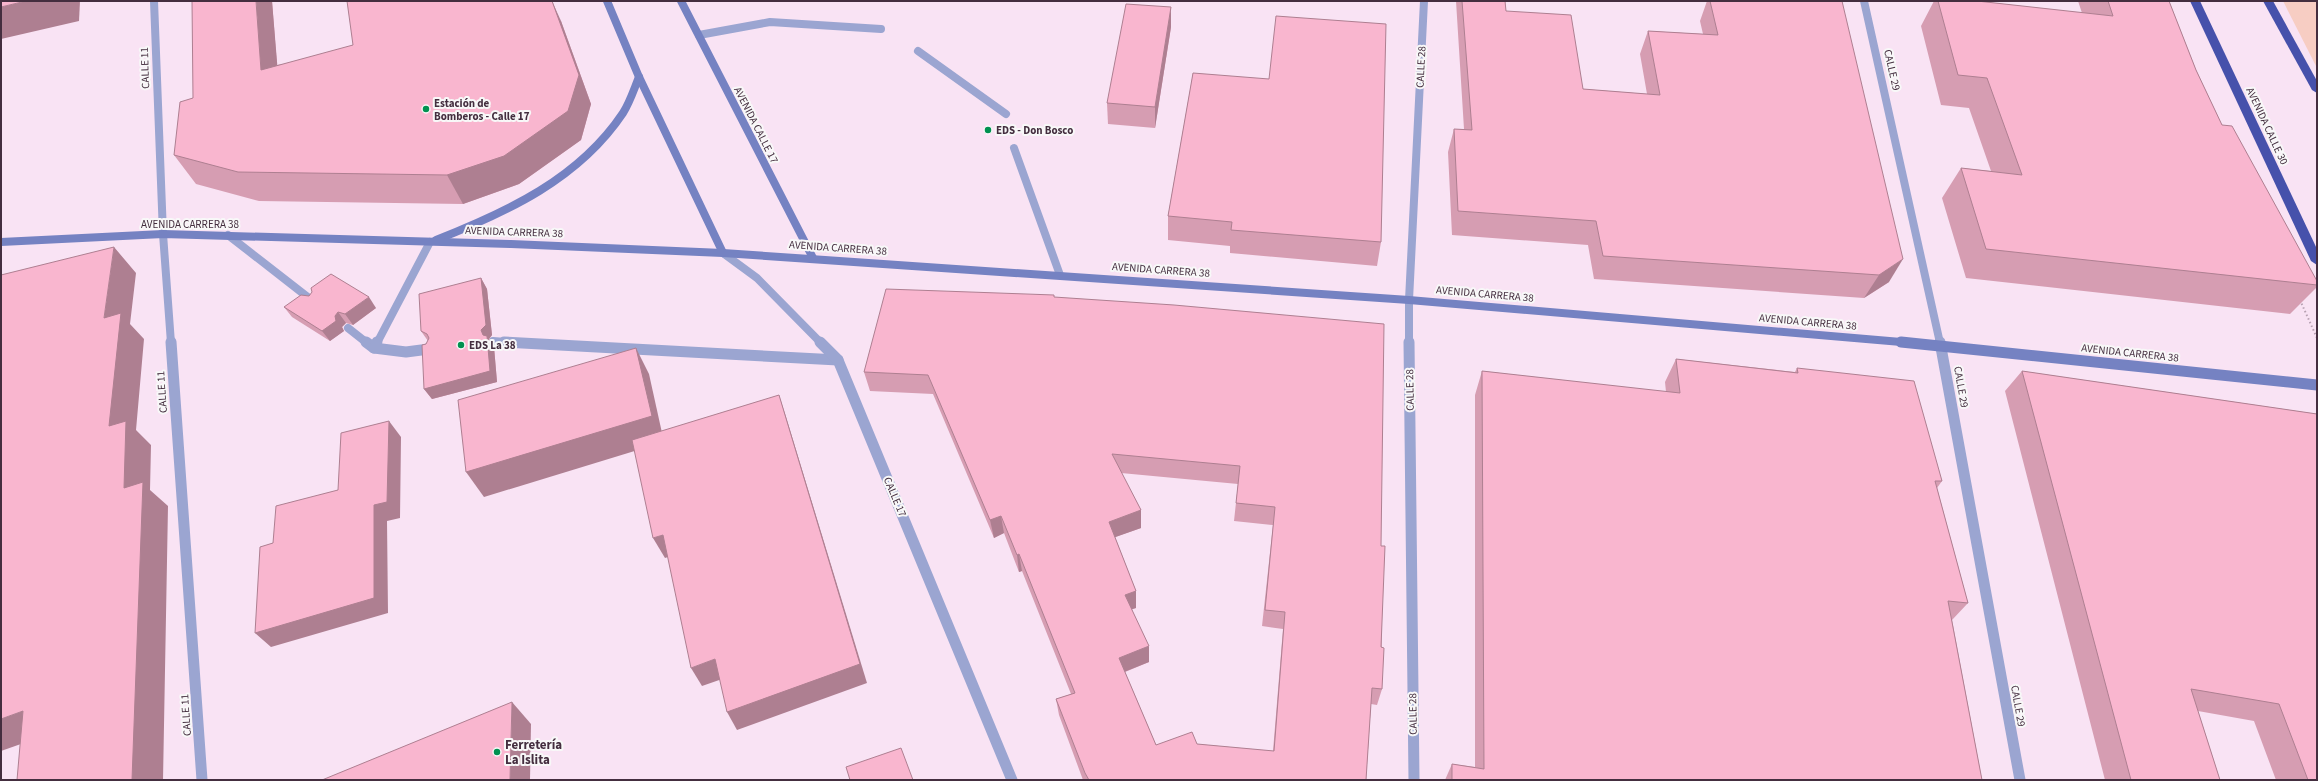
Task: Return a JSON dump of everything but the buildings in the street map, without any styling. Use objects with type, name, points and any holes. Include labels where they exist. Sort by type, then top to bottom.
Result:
[{"type":"highway","name":"AVENIDA CALLE 30","points":[[2195,1],[2317,261]]},
{"type":"highway","points":[[2268,1],[2317,90]]},
{"type":"main road","points":[[607,1],[639,77],[723,253]]},
{"type":"main road","name":"AVENIDA CALLE 17","points":[[682,1],[812,258]]},
{"type":"main road","points":[[430,242],[488,219],[529,198],[570,171],[601,142],[624,112],[639,77]]},
{"type":"main road","name":"AVENIDA CARRERA 38","points":[[1,242],[162,234],[228,235],[723,253],[812,258],[1409,300],[1941,345],[2317,385]]},
{"type":"street","name":"CALLE 11","points":[[154,1],[162,234],[202,780]]},
{"type":"street","name":"CALLE 28","points":[[1414,780],[1409,300],[1424,1]]},
{"type":"street","name":"CALLE 29","points":[[1864,1],[1941,345],[2020,780]]},
{"type":"street","points":[[699,35],[770,22],[881,28]]},
{"type":"street","points":[[918,50],[1006,114]]},
{"type":"street","points":[[1014,148],[1060,275]]},
{"type":"street","points":[[228,235],[314,302]]},
{"type":"street","points":[[374,348],[430,242]]},
{"type":"street","name":"CALLE 17","points":[[723,253],[757,278],[838,360],[1012,780]]},
{"type":"street","points":[[348,328],[374,348],[406,352],[429,349]]},
{"type":"street","points":[[493,341],[838,360]]},
{"type":"shaded area","points":[[2283,1],[2317,1],[2317,68]]},
{"type":"place","name":"Estación de Bomberos - Calle 17","points":[[426,109]]},
{"type":"place","name":"EDS - Don Bosco","points":[[988,130]]},
{"type":"place","name":"EDS La 38","points":[[461,345]]},
{"type":"place","name":"Ferretería La Islita","points":[[497,752]]}]
